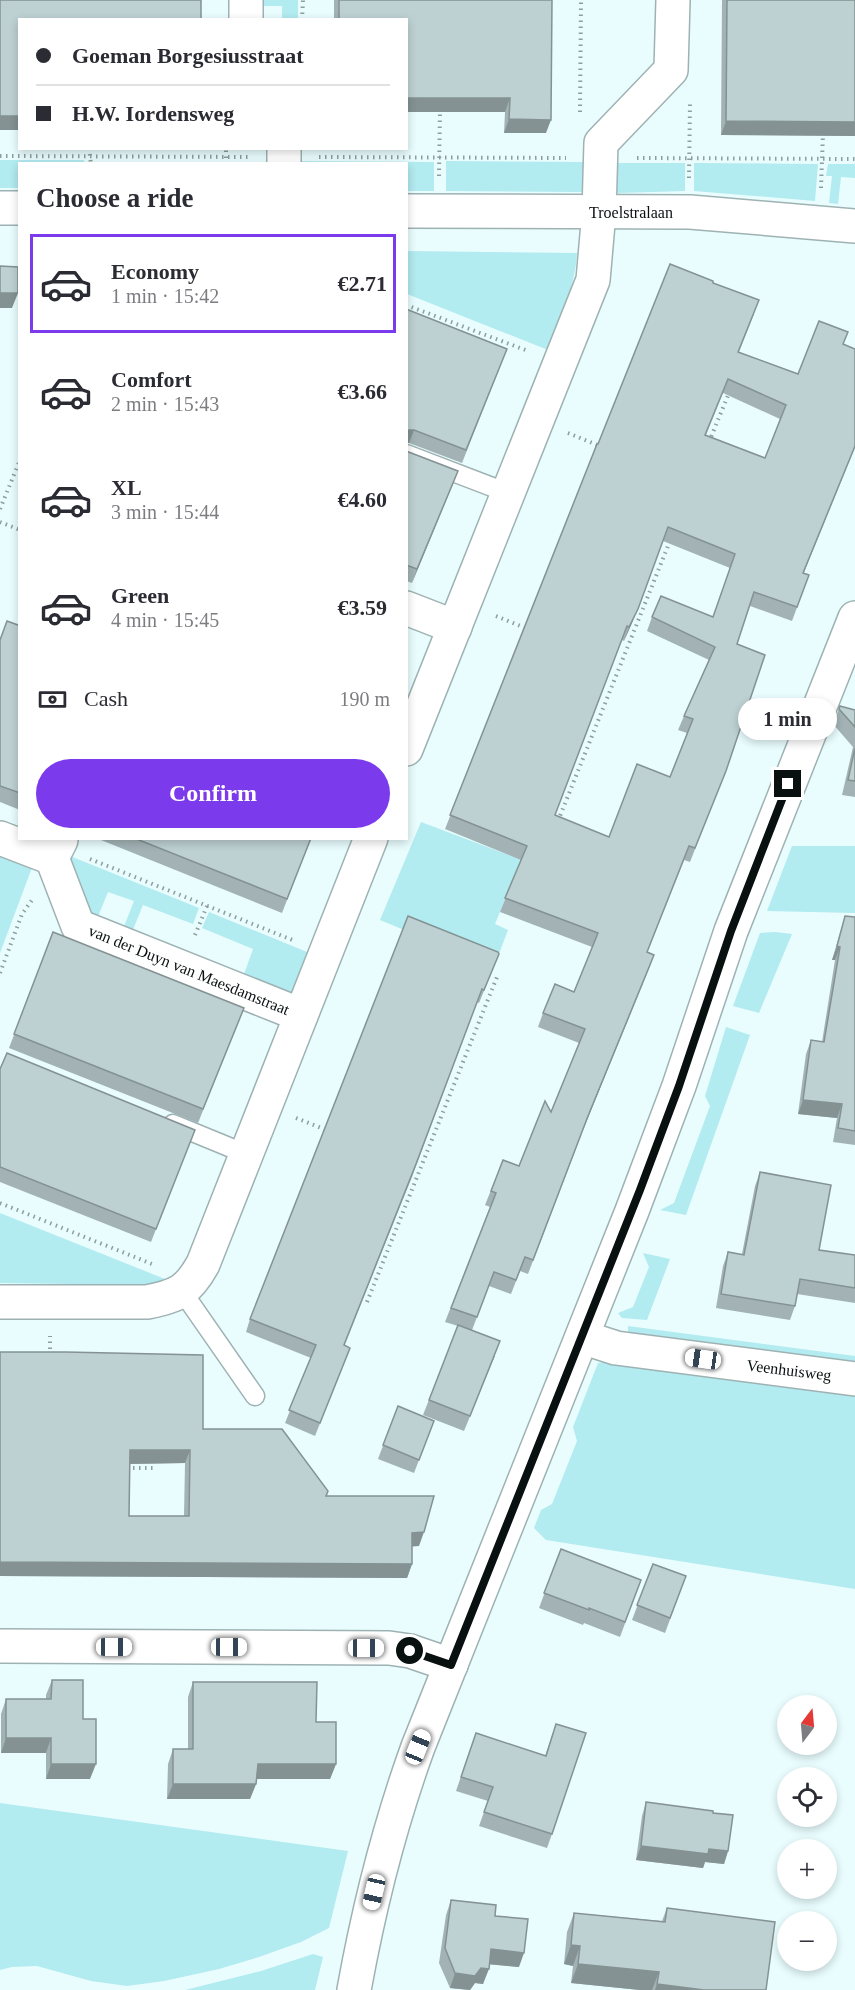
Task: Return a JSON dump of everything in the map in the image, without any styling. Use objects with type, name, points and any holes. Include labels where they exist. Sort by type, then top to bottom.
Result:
[{"type":"street","points":[[246,0],[246,18]]},
{"type":"street","points":[[408,738],[418,686],[460,615],[592,280],[599,212],[601,143],[671,70],[672,0]]},
{"type":"street","points":[[0,208],[18,208]]},
{"type":"street","name":"Troelstralaan","points":[[408,211],[690,212],[855,226]]},
{"type":"street","points":[[408,608],[460,615]]},
{"type":"street","points":[[354,1990],[379,1871],[397,1807],[418,1747],[582,1337],[679,1086],[731,931],[855,618]]},
{"type":"street","points":[[0,838],[59,858]]},
{"type":"street","name":"van der Duyn van Maesdamstraat","points":[[188,1286],[202,1264],[370,840]]},
{"type":"street","name":"van der Duyn van Maesdamstraat","points":[[59,858],[78,926],[301,1015]]},
{"type":"street","points":[[0,1302],[147,1302],[166,1298],[188,1286]]},
{"type":"street","name":"Veenhuisweg","points":[[582,1337],[616,1348],[855,1379]]},
{"type":"street","points":[[0,1646],[389,1648],[410,1651],[451,1665]]},
{"type":"lane","points":[[408,455],[508,493]]},
{"type":"lane","points":[[160,1119],[246,1154]]},
{"type":"lane","points":[[188,1286],[255,1396]]},
{"type":"path","points":[[302,18],[303,0]]},
{"type":"path","points":[[580,113],[581,0]]},
{"type":"path","points":[[671,70],[690,69],[690,212]]},
{"type":"path","points":[[440,101],[440,211]]},
{"type":"path","points":[[819,222],[823,125]]},
{"type":"path","points":[[88,150],[90,162]]},
{"type":"path","points":[[226,150],[226,162]]},
{"type":"path","points":[[0,156],[855,159]]},
{"type":"path","points":[[408,306],[559,364]]},
{"type":"path","points":[[706,450],[733,384]]},
{"type":"path","points":[[537,421],[604,447]]},
{"type":"path","points":[[0,509],[18,465]]},
{"type":"path","points":[[0,522],[18,529]]},
{"type":"path","points":[[555,828],[671,537]]},
{"type":"path","points":[[460,615],[531,630]]},
{"type":"path","points":[[609,661],[620,666]]},
{"type":"path","points":[[0,973],[22,914],[36,897],[59,858],[326,954]]},
{"type":"path","points":[[368,1302],[497,977]]},
{"type":"path","points":[[265,1106],[332,1132]]},
{"type":"path","points":[[0,1203],[188,1286]]},
{"type":"path","points":[[50,1361],[51,1302]]},
{"type":"path","points":[[119,1468],[154,1468]]},
{"type":"shaded area","points":[[258,0],[298,0],[298,18],[282,18],[282,6],[261,6]]},
{"type":"shaded area","points":[[0,160],[84,160],[84,162],[18,162],[18,188],[0,188]]},
{"type":"shaded area","points":[[299,161],[434,162],[434,191],[408,191],[408,162]]},
{"type":"shaded area","points":[[446,161],[586,162],[585,189],[581,192],[446,191]]},
{"type":"shaded area","points":[[615,163],[685,163],[685,191],[618,193],[614,187]]},
{"type":"shaded area","points":[[694,163],[818,164],[815,201],[694,191]]},
{"type":"shaded area","points":[[828,164],[855,164],[855,178],[841,177],[838,204],[829,203],[832,176],[826,176]]},
{"type":"shaded area","points":[[408,251],[577,253],[570,291],[548,350],[408,294]]},
{"type":"shaded area","points":[[421,822],[535,865],[507,895],[495,924],[508,930],[494,967],[380,920]]},
{"type":"shaded area","points":[[792,846],[855,846],[855,913],[767,911]]},
{"type":"shaded area","points":[[0,852],[33,865],[0,953]]},
{"type":"shaded area","points":[[70,856],[199,908],[193,924],[143,905],[132,932],[123,929],[134,901],[108,892],[97,919],[88,915],[66,864]]},
{"type":"shaded area","points":[[209,912],[317,956],[292,996],[243,977],[253,949],[202,928]]},
{"type":"shaded area","points":[[760,933],[792,934],[759,1013],[733,1006]]},
{"type":"shaded area","points":[[726,1027],[750,1035],[686,1215],[660,1210],[674,1203],[710,1106],[705,1096]]},
{"type":"shaded area","points":[[0,1213],[165,1279],[144,1285],[0,1283]]},
{"type":"shaded area","points":[[643,1253],[670,1259],[647,1320],[622,1318],[618,1313],[633,1307],[649,1267]]},
{"type":"shaded area","points":[[628,1326],[855,1356],[855,1366],[628,1333]]},
{"type":"shaded area","points":[[618,1360],[855,1391],[855,1589],[546,1540],[534,1528],[541,1510],[552,1504],[577,1441],[573,1427],[598,1363]]},
{"type":"shaded area","points":[[0,1803],[348,1851],[329,1928],[301,1942],[219,1969],[164,1981],[127,1986],[91,1981],[37,1966],[0,1970]]},
{"type":"shaded area","points":[[313,1954],[323,1957],[315,1990],[185,1990],[261,1971]]},
{"type":"building","points":[[0,0],[201,0],[201,18],[18,18],[18,116],[0,116]]},
{"type":"building","points":[[339,0],[552,0],[551,120],[509,119],[510,98],[408,98],[408,18],[339,18]]},
{"type":"building","points":[[727,0],[855,0],[855,122],[726,121]]},
{"type":"building","points":[[670,264],[759,300],[738,352],[798,374],[819,321],[848,332],[843,344],[855,349],[855,446],[803,573],[809,575],[797,607],[754,592],[737,644],[765,655],[726,771],[695,848],[689,846],[647,952],[654,955],[588,1116],[533,1260],[525,1257],[516,1280],[494,1272],[477,1317],[451,1308],[496,1193],[491,1191],[503,1160],[519,1166],[545,1101],[551,1112],[585,1029],[543,1013],[555,984],[574,992],[598,933],[505,898],[527,846],[450,815]],"holes":[[[728,379],[786,405],[765,458],[705,435]],[[668,527],[735,554],[713,617],[661,596],[652,617],[715,647],[684,716],[693,719],[670,777],[637,764],[609,837],[555,815],[627,626],[629,627],[638,609]]]},
{"type":"building","points":[[0,266],[18,267],[18,293],[0,293]]},
{"type":"building","points":[[408,310],[507,349],[466,450],[409,430]]},
{"type":"building","points":[[408,452],[458,471],[417,569],[408,566]]},
{"type":"building","points":[[7,621],[18,625],[18,792],[0,786],[0,640]]},
{"type":"building","points":[[840,706],[855,710],[855,727],[839,709]]},
{"type":"building","points":[[855,748],[855,781],[848,780]]},
{"type":"building","points":[[139,840],[310,840],[287,899]]},
{"type":"building","points":[[408,916],[499,954],[484,990],[482,989],[344,1345],[350,1348],[320,1423],[289,1410],[316,1345],[250,1319]]},
{"type":"building","points":[[845,916],[855,917],[855,1131],[838,1128],[842,1104],[803,1100],[811,1040],[824,1042],[840,947],[837,946]]},
{"type":"building","points":[[53,932],[244,1008],[203,1109],[14,1034]]},
{"type":"building","points":[[7,1053],[195,1130],[156,1229],[0,1167],[0,1069]]},
{"type":"building","points":[[760,1172],[831,1185],[819,1250],[855,1255],[855,1288],[800,1279],[795,1306],[721,1294],[728,1252],[744,1255]]},
{"type":"building","points":[[458,1325],[500,1341],[470,1416],[429,1400]]},
{"type":"building","points":[[0,1352],[203,1355],[203,1429],[282,1429],[328,1491],[326,1496],[434,1496],[424,1532],[412,1533],[412,1564],[0,1562]],"holes":[[[130,1450],[190,1450],[189,1516],[129,1516]]]},
{"type":"building","points":[[398,1406],[434,1421],[419,1460],[383,1445]]},
{"type":"building","points":[[561,1549],[641,1580],[625,1622],[544,1593]]},
{"type":"building","points":[[653,1564],[686,1576],[670,1618],[637,1605]]},
{"type":"building","points":[[52,1680],[83,1680],[83,1719],[96,1719],[96,1764],[51,1764],[51,1738],[6,1738],[6,1699],[51,1699]]},
{"type":"building","points":[[193,1682],[317,1682],[316,1722],[336,1722],[336,1764],[258,1764],[256,1784],[173,1784],[173,1749],[193,1749]]},
{"type":"building","points":[[556,1724],[586,1733],[552,1834],[484,1812],[493,1787],[461,1777],[476,1733],[546,1756]]},
{"type":"building","points":[[646,1802],[733,1815],[728,1851],[709,1849],[708,1854],[641,1846]]},
{"type":"building","points":[[451,1900],[496,1905],[495,1916],[528,1919],[524,1953],[491,1949],[489,1969],[481,1968],[475,1976],[455,1973],[445,1948]]},
{"type":"building","points":[[667,1908],[775,1922],[766,1990],[704,1990],[657,1984],[659,1972],[578,1964],[580,1946],[571,1945],[574,1913],[665,1922]]},
{"type":"route","points":[[410,1651],[451,1665],[640,1190],[679,1086],[731,931],[788,784]]}]
